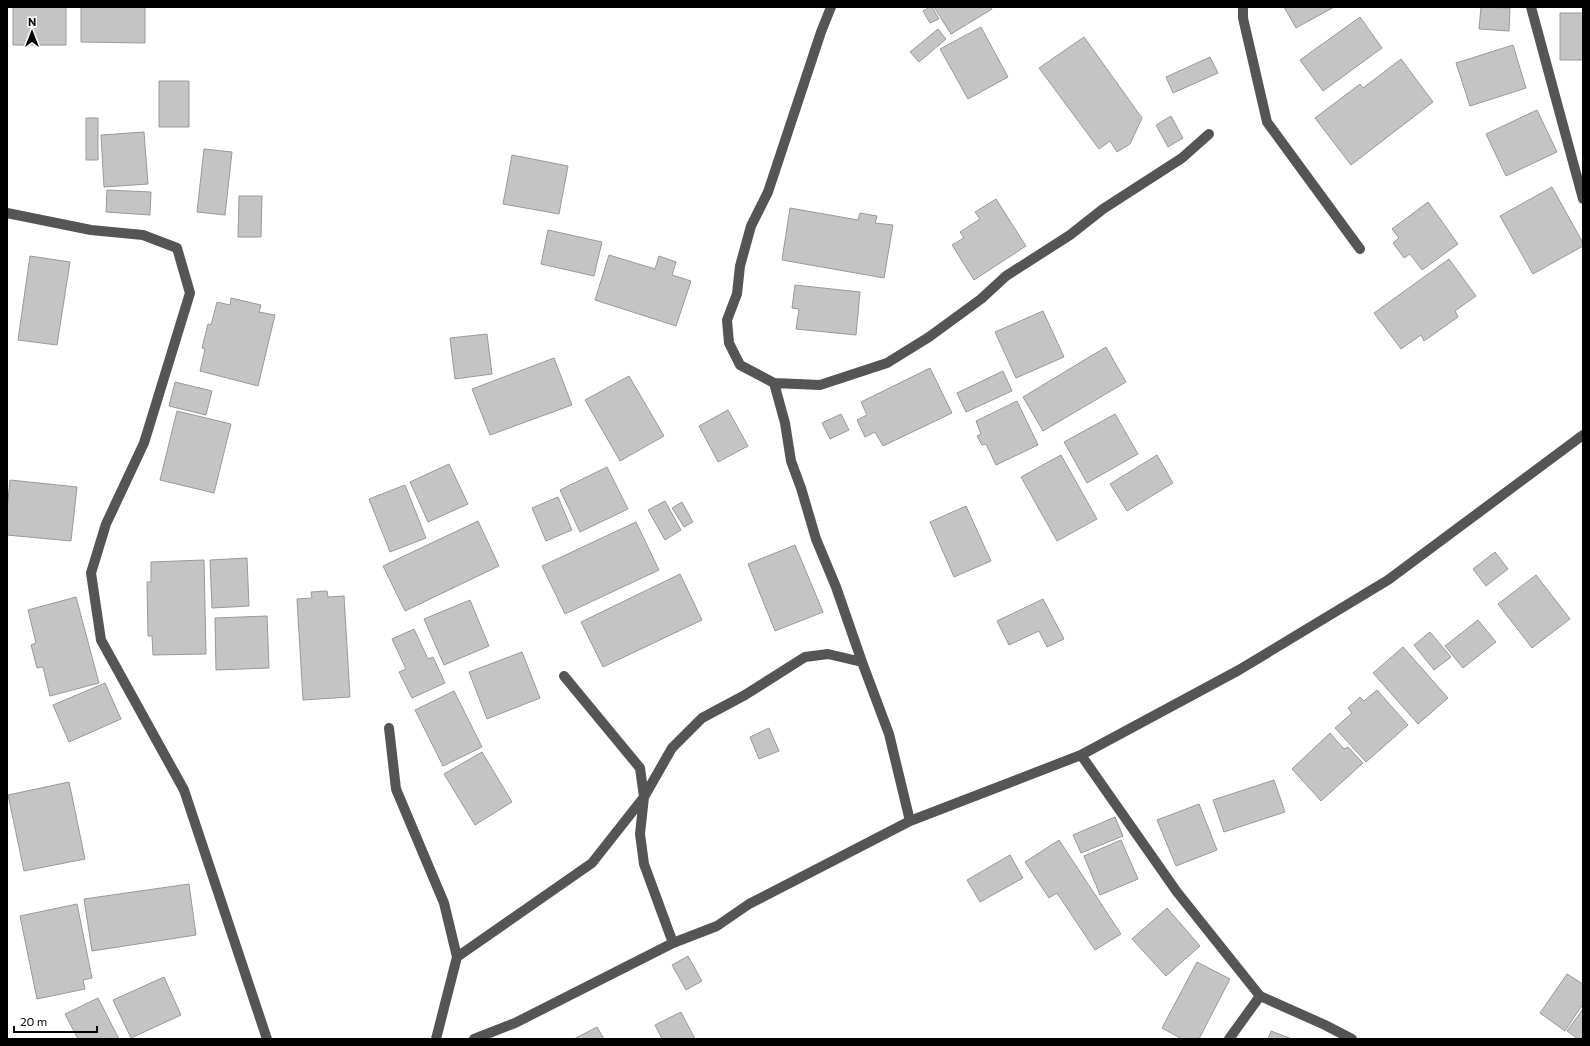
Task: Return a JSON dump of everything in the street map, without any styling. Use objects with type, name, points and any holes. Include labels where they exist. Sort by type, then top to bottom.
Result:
[{"type":"street","points":[[831,7],[821,32],[768,192],[751,226],[740,266],[737,294],[727,320],[729,343],[740,365],[774,383],[820,385],[887,363],[929,337],[981,299],[1006,276],[1070,235],[1103,209],[1182,158],[1209,134]]},
{"type":"street","points":[[1243,7],[1243,18],[1267,122],[1360,250]]},
{"type":"street","points":[[1531,7],[1583,199]]},
{"type":"street","points":[[7,213],[90,230],[143,235],[177,248],[190,293],[144,443],[106,524],[90,572],[102,640],[184,790],[267,1039]]},
{"type":"street","points":[[774,383],[784,423],[791,462],[801,488],[816,539],[836,587],[889,734],[910,821]]},
{"type":"street","points":[[474,1039],[516,1024],[673,943],[717,926],[749,904],[910,821],[1081,755],[1239,670],[1388,580],[1583,435]]},
{"type":"street","points":[[457,957],[592,863],[644,797],[672,748],[702,718],[745,695],[805,657],[828,654],[862,662]]},
{"type":"street","points":[[564,676],[640,768],[644,797],[640,834],[644,864],[673,943]]},
{"type":"street","points":[[389,728],[396,789],[444,903],[457,957],[436,1039]]},
{"type":"street","points":[[1081,755],[1177,892],[1260,996],[1325,1025],[1352,1039]]},
{"type":"street","points":[[1229,1039],[1260,996]]},
{"type":"building","points":[[13,7],[66,7],[66,45],[13,45]]},
{"type":"building","points":[[81,7],[145,7],[145,43],[81,42]]},
{"type":"building","points":[[932,7],[939,19],[930,23],[923,11]]},
{"type":"building","points":[[934,7],[991,7],[992,9],[951,34]]},
{"type":"building","points":[[1284,7],[1334,7],[1296,28]]},
{"type":"building","points":[[1481,7],[1510,8],[1509,31],[1479,29]]},
{"type":"building","points":[[1560,13],[1583,13],[1583,60],[1560,60]]},
{"type":"building","points":[[1360,17],[1382,48],[1323,91],[1300,60]]},
{"type":"building","points":[[981,27],[1008,77],[968,99],[940,49]]},
{"type":"building","points":[[938,29],[946,39],[919,62],[910,52]]},
{"type":"building","points":[[1084,37],[1142,118],[1130,144],[1117,152],[1110,141],[1099,149],[1039,68]]},
{"type":"building","points":[[1513,45],[1526,88],[1470,106],[1456,63]]},
{"type":"building","points":[[1210,57],[1218,73],[1173,93],[1166,77]]},
{"type":"building","points":[[1401,59],[1433,102],[1351,165],[1315,118],[1360,84],[1363,88]]},
{"type":"building","points":[[159,81],[189,81],[189,127],[159,127]]},
{"type":"building","points":[[1537,110],[1557,152],[1506,176],[1486,134]]},
{"type":"building","points":[[1171,116],[1183,138],[1168,147],[1156,125]]},
{"type":"building","points":[[86,118],[98,118],[98,160],[86,160]]},
{"type":"building","points":[[144,132],[148,184],[104,187],[101,135]]},
{"type":"building","points":[[204,149],[232,152],[225,215],[197,212]]},
{"type":"building","points":[[512,155],[568,166],[559,214],[503,204]]},
{"type":"building","points":[[1552,187],[1583,243],[1583,246],[1533,274],[1500,216]]},
{"type":"building","points":[[107,190],[151,192],[150,215],[106,212]]},
{"type":"building","points":[[239,196],[262,196],[261,237],[238,237]]},
{"type":"building","points":[[996,199],[1026,246],[974,280],[952,245],[964,238],[960,232],[980,219],[975,212]]},
{"type":"building","points":[[1428,202],[1458,244],[1422,270],[1410,254],[1404,258],[1393,243],[1399,238],[1392,229]]},
{"type":"building","points":[[790,208],[858,220],[860,213],[877,216],[875,223],[893,225],[884,278],[782,260]]},
{"type":"building","points":[[548,230],[602,242],[594,276],[541,264]]},
{"type":"building","points":[[609,255],[655,269],[659,256],[676,262],[672,275],[691,281],[676,326],[595,300]]},
{"type":"building","points":[[30,256],[70,262],[57,345],[18,340]]},
{"type":"building","points":[[1449,259],[1476,296],[1455,311],[1458,317],[1424,341],[1421,335],[1401,349],[1374,313]]},
{"type":"building","points":[[795,285],[860,292],[856,335],[796,329],[799,309],[792,308]]},
{"type":"building","points":[[231,298],[261,305],[259,312],[275,315],[258,386],[200,371],[205,349],[202,348],[208,324],[211,325],[217,302],[230,305]]},
{"type":"building","points":[[1043,311],[1064,357],[1016,378],[995,332]]},
{"type":"building","points":[[487,334],[492,374],[455,379],[450,338]]},
{"type":"building","points":[[1106,347],[1126,382],[1043,431],[1023,397]]},
{"type":"building","points":[[554,358],[572,405],[490,435],[472,389]]},
{"type":"building","points":[[930,368],[952,413],[883,446],[875,432],[865,437],[857,420],[867,415],[861,402]]},
{"type":"building","points":[[1003,371],[1012,391],[966,412],[957,393]]},
{"type":"building","points":[[629,376],[664,436],[620,461],[585,400]]},
{"type":"building","points":[[175,382],[212,391],[206,415],[169,406]]},
{"type":"building","points":[[1017,401],[1038,445],[996,465],[986,444],[982,445],[977,436],[981,434],[976,421]]},
{"type":"building","points":[[728,410],[748,446],[718,462],[699,426]]},
{"type":"building","points":[[177,411],[231,424],[214,493],[160,480]]},
{"type":"building","points":[[841,414],[849,430],[830,439],[822,423]]},
{"type":"building","points":[[1115,414],[1138,454],[1087,483],[1064,442]]},
{"type":"building","points":[[1061,455],[1097,519],[1057,541],[1021,477]]},
{"type":"building","points":[[1157,455],[1173,483],[1127,511],[1110,484]]},
{"type":"building","points":[[449,464],[468,504],[428,522],[410,482]]},
{"type":"building","points":[[607,467],[628,509],[580,532],[560,490]]},
{"type":"building","points":[[10,480],[77,487],[71,541],[7,535],[7,510]]},
{"type":"building","points":[[405,485],[426,538],[390,552],[369,499]]},
{"type":"building","points":[[558,497],[572,530],[546,541],[532,508]]},
{"type":"building","points":[[665,501],[681,530],[665,540],[648,510]]},
{"type":"building","points":[[682,502],[693,522],[684,527],[672,508]]},
{"type":"building","points":[[966,506],[991,561],[954,577],[930,522]]},
{"type":"building","points":[[478,521],[499,566],[405,611],[383,566]]},
{"type":"building","points":[[636,522],[659,570],[565,614],[542,566]]},
{"type":"building","points":[[795,545],[823,612],[775,631],[748,564]]},
{"type":"building","points":[[1495,552],[1508,569],[1486,586],[1473,569]]},
{"type":"building","points":[[247,558],[249,606],[212,608],[210,560]]},
{"type":"building","points":[[204,560],[206,654],[153,655],[152,636],[148,636],[147,582],[151,582],[151,562]]},
{"type":"building","points":[[680,574],[702,620],[603,667],[581,622]]},
{"type":"building","points":[[1536,575],[1570,619],[1532,648],[1498,604]]},
{"type":"building","points":[[327,591],[328,597],[344,596],[350,697],[303,700],[297,599],[312,598],[311,592]]},
{"type":"building","points":[[76,597],[99,683],[50,696],[43,667],[37,668],[31,645],[36,643],[28,610]]},
{"type":"building","points":[[1043,599],[1064,639],[1047,647],[1039,631],[1009,645],[997,621]]},
{"type":"building","points":[[470,600],[489,646],[444,665],[424,619]]},
{"type":"building","points":[[267,616],[269,668],[216,670],[215,618]]},
{"type":"building","points":[[1478,620],[1496,642],[1463,668],[1445,646]]},
{"type":"building","points":[[414,629],[428,659],[433,657],[445,683],[412,698],[399,672],[406,669],[392,639]]},
{"type":"building","points":[[1430,632],[1451,657],[1434,670],[1414,645]]},
{"type":"building","points":[[1403,647],[1448,698],[1418,724],[1373,673]]},
{"type":"building","points":[[522,652],[540,698],[487,719],[469,672]]},
{"type":"building","points":[[105,683],[121,719],[69,742],[53,705]]},
{"type":"building","points":[[1377,690],[1408,725],[1366,762],[1335,728],[1352,713],[1348,708],[1360,697],[1364,701]]},
{"type":"building","points":[[454,691],[482,747],[443,766],[415,710]]},
{"type":"building","points":[[769,728],[779,751],[759,759],[750,737]]},
{"type":"building","points":[[1330,733],[1344,749],[1348,747],[1363,763],[1321,801],[1292,769]]},
{"type":"building","points":[[482,752],[512,802],[475,825],[444,774]]},
{"type":"building","points":[[1274,780],[1285,812],[1224,832],[1213,800]]},
{"type":"building","points":[[69,782],[85,859],[24,871],[8,795]]},
{"type":"building","points":[[1199,804],[1217,850],[1176,866],[1157,820]]},
{"type":"building","points":[[1115,817],[1123,836],[1081,853],[1073,835]]},
{"type":"building","points":[[1059,840],[1121,934],[1095,950],[1057,893],[1049,898],[1025,862]]},
{"type":"building","points":[[1121,840],[1138,879],[1100,895],[1084,856]]},
{"type":"building","points":[[1010,855],[1023,878],[980,902],[967,880]]},
{"type":"building","points":[[189,884],[196,935],[92,951],[84,899]]},
{"type":"building","points":[[77,904],[92,978],[83,980],[85,989],[37,999],[20,916]]},
{"type":"building","points":[[1167,908],[1200,946],[1166,976],[1132,939]]},
{"type":"building","points":[[688,956],[702,981],[686,990],[672,965]]},
{"type":"building","points":[[1197,962],[1230,979],[1199,1039],[1182,1039],[1162,1028]]},
{"type":"building","points":[[1567,974],[1583,984],[1583,1004],[1565,1031],[1540,1013]]},
{"type":"building","points":[[164,977],[181,1015],[131,1038],[113,1000]]},
{"type":"building","points":[[98,998],[119,1039],[78,1039],[65,1014]]},
{"type":"building","points":[[1583,1009],[1583,1039],[1578,1039],[1567,1031]]},
{"type":"building","points":[[681,1012],[695,1039],[662,1039],[655,1025]]},
{"type":"building","points":[[597,1027],[604,1039],[574,1039]]},
{"type":"building","points":[[1271,1031],[1292,1039],[1268,1039]]}]
